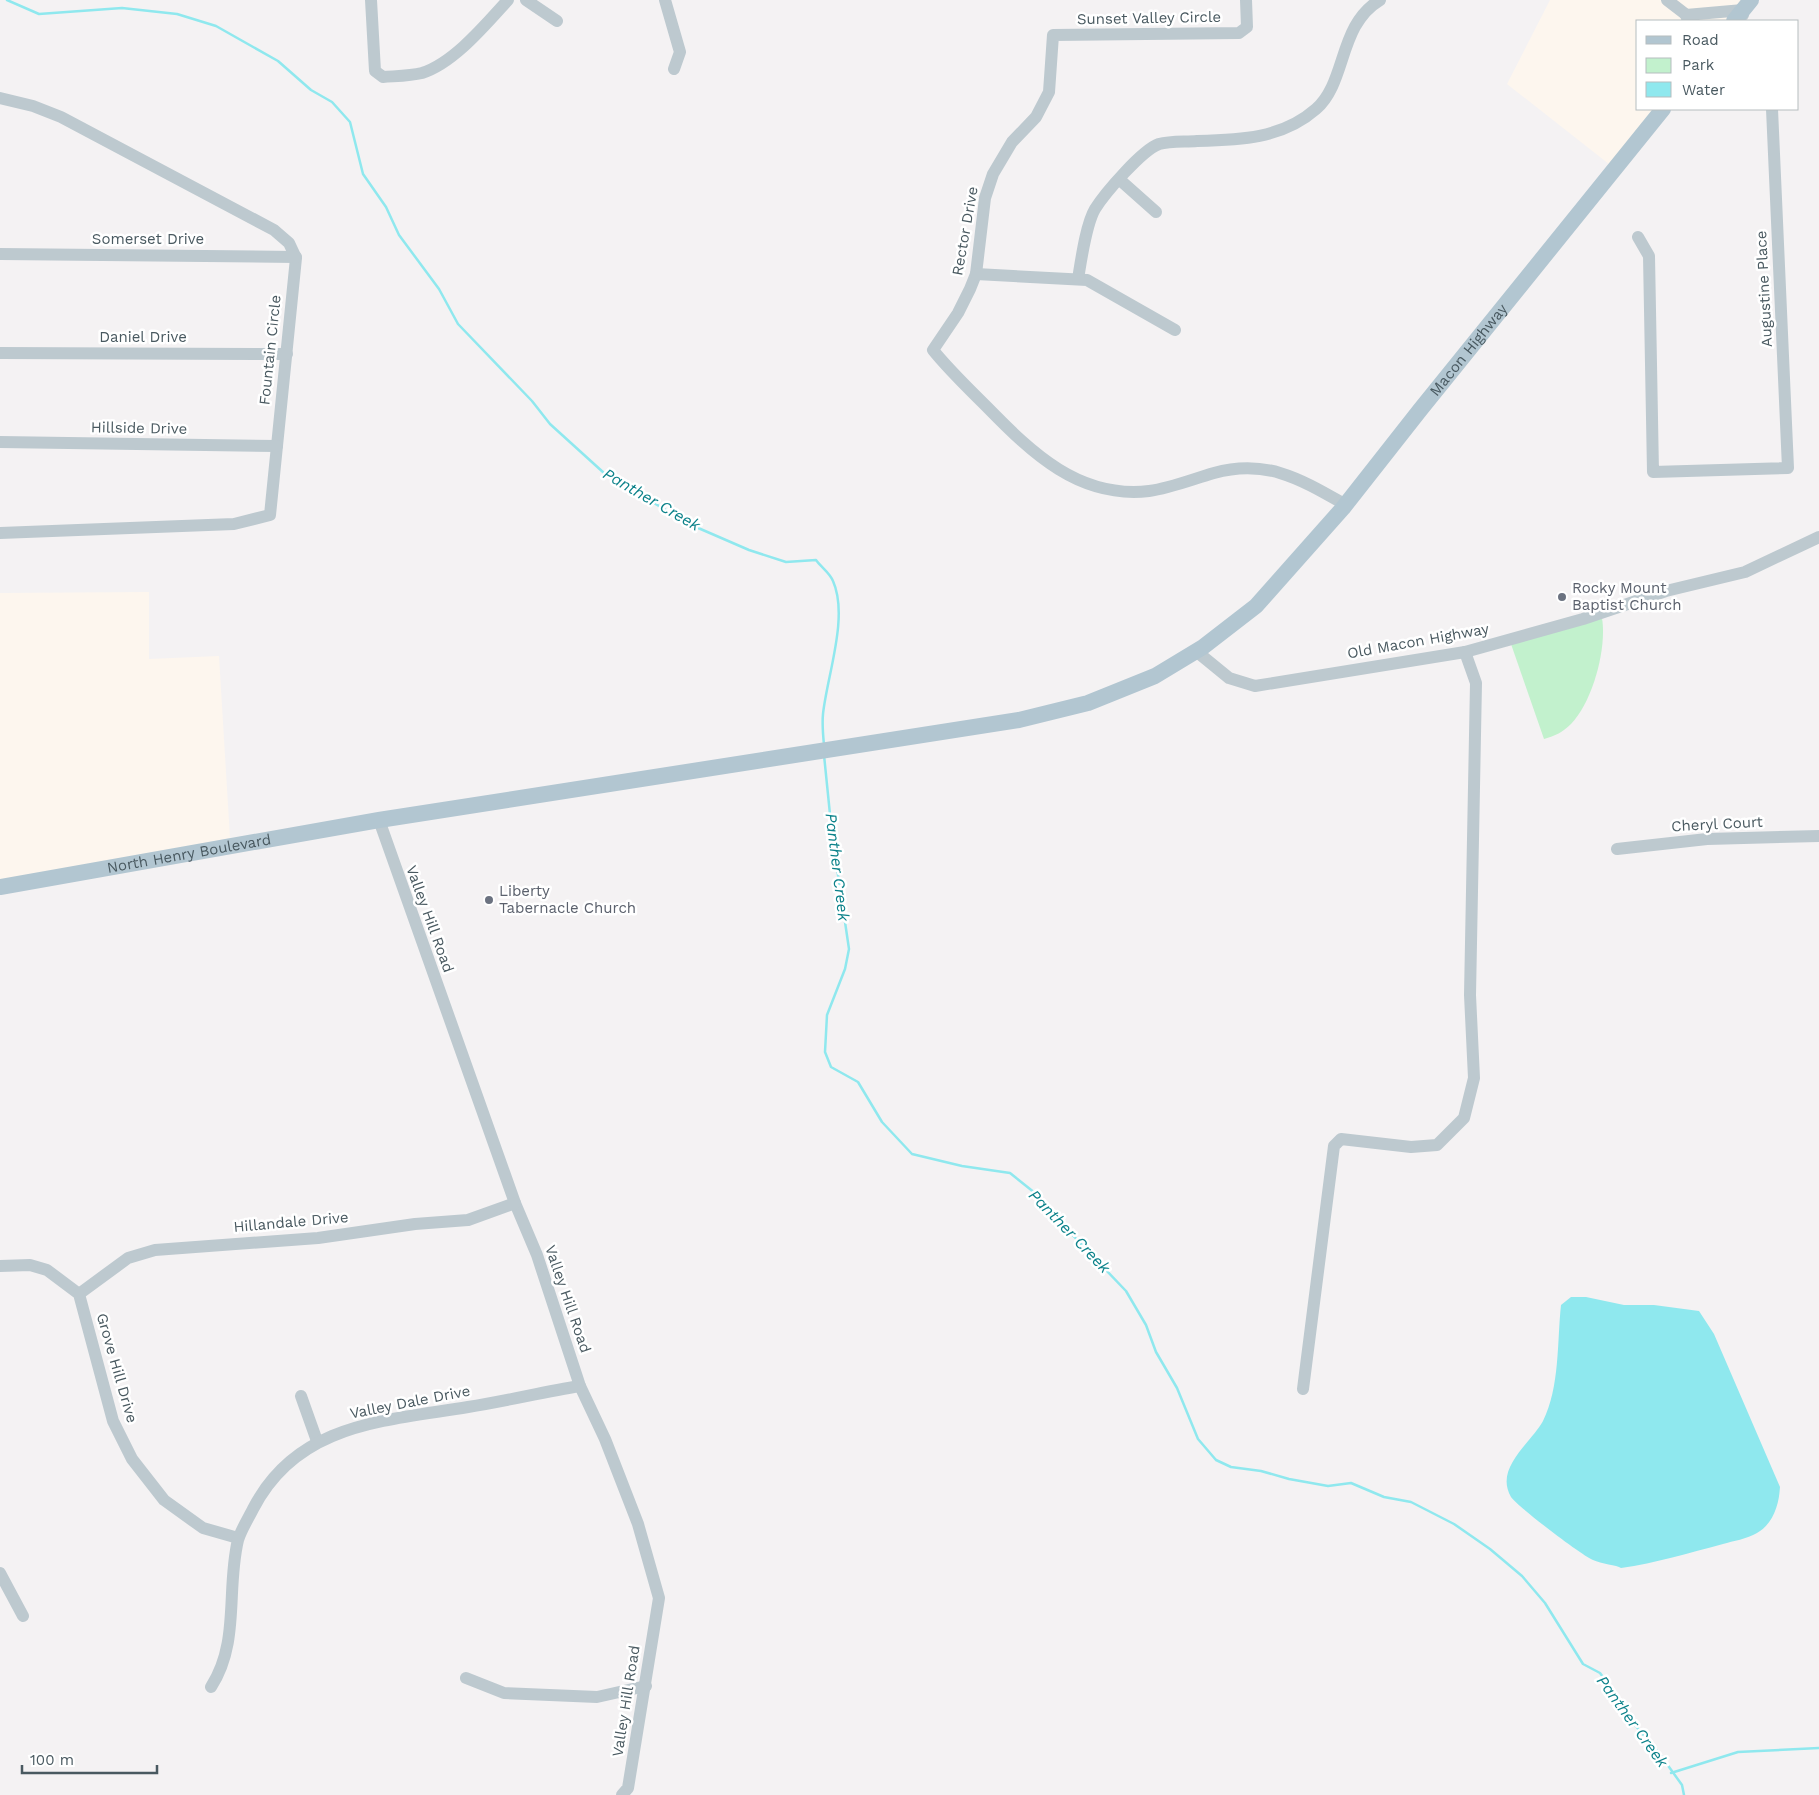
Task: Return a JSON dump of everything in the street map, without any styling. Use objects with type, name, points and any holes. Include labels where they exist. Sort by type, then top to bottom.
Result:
[{"type":"main road","name":"Macon Highway","points":[[1196,651],[1238,621],[1273,589],[1346,505],[1662,110]]},
{"type":"main road","name":"North Henry Boulevard","points":[[0,888],[379,820],[1019,720],[1088,703],[1120,692],[1155,676],[1196,651]]},
{"type":"street","points":[[371,0],[375,71],[383,77],[421,73],[436,67],[478,34],[508,0]]},
{"type":"street","points":[[526,0],[556,21]]},
{"type":"street","points":[[665,0],[680,52],[674,68]]},
{"type":"street","name":"Sunset Valley Circle","points":[[1053,35],[1238,33],[1247,27],[1246,0]]},
{"type":"street","points":[[1078,279],[1082,256],[1095,210],[1132,164],[1159,144],[1251,139],[1294,124],[1317,109],[1333,86],[1342,54],[1354,28],[1368,8],[1380,0]]},
{"type":"street","points":[[1667,0],[1690,19],[1742,13]]},
{"type":"street","name":"Rector Drive","points":[[1053,35],[1051,78],[1043,105],[1036,117],[1012,142],[993,174],[985,198],[976,274],[958,313],[933,350],[1027,448],[1050,465],[1072,477],[1094,485],[1123,491],[1148,491],[1239,467],[1264,469],[1299,479],[1346,505]]},
{"type":"street","points":[[0,98],[33,106],[61,117],[274,230],[289,243],[296,257]]},
{"type":"street","name":"Augustine Place","points":[[1638,237],[1649,256],[1653,472],[1788,468],[1772,110]]},
{"type":"street","points":[[1120,180],[1156,212]]},
{"type":"street","name":"Somerset Drive","points":[[0,254],[296,257]]},
{"type":"street","name":"Fountain Circle","points":[[0,533],[201,526],[257,520],[270,515],[296,257]]},
{"type":"street","points":[[976,274],[1087,280],[1176,330]]},
{"type":"street","name":"Daniel Drive","points":[[0,353],[287,354]]},
{"type":"street","name":"Hillside Drive","points":[[0,442],[277,446]]},
{"type":"street","name":"Old Macon Highway","points":[[1196,651],[1229,678],[1254,686],[1465,652],[1583,619],[1666,591],[1746,572],[1819,537]]},
{"type":"street","points":[[1303,1389],[1334,1146],[1341,1139],[1411,1147],[1436,1146],[1464,1118],[1474,1078],[1470,995],[1476,683],[1465,652]]},
{"type":"street","name":"Valley Hill Road","points":[[379,820],[515,1203],[537,1255],[580,1386],[605,1439],[638,1524],[659,1598],[628,1788],[622,1795]]},
{"type":"street","name":"Cheryl Court","points":[[1617,849],[1707,839],[1819,836]]},
{"type":"street","name":"Hillandale Drive","points":[[79,1294],[128,1258],[155,1250],[318,1238],[415,1224],[468,1220],[515,1203]]},
{"type":"street","points":[[0,1266],[30,1265],[47,1270],[79,1294]]},
{"type":"street","name":"Grove Hill Drive","points":[[79,1294],[113,1421],[132,1460],[164,1500],[203,1528],[238,1538]]},
{"type":"street","name":"Valley Dale Drive","points":[[211,1687],[222,1670],[230,1639],[233,1570],[238,1538],[257,1501],[272,1479],[317,1441],[362,1425],[580,1386]]},
{"type":"street","points":[[301,1396],[317,1441]]},
{"type":"street","points":[[0,1573],[24,1616]]},
{"type":"street","points":[[466,1678],[504,1693],[597,1697],[646,1686]]},
{"type":"shaded area","points":[[1550,0],[1744,0],[1730,20],[1636,20],[1636,110],[1660,110],[1614,168],[1507,84]]},
{"type":"shaded area","points":[[149,592],[149,659],[219,656],[230,838],[0,884],[0,593]]},
{"type":"green space","points":[[1602,618],[1603,630],[1600,659],[1597,674],[1586,702],[1568,727],[1552,737],[1544,739],[1511,644]]},
{"type":"water","points":[[1571,1297],[1586,1297],[1624,1305],[1654,1305],[1699,1311],[1714,1334],[1780,1487],[1774,1513],[1763,1529],[1740,1540],[1660,1561],[1621,1568],[1586,1556],[1536,1520],[1511,1497],[1507,1486],[1510,1466],[1543,1421],[1548,1408],[1557,1364],[1561,1305]]},
{"type":"waterway","name":"Panther Creek","points":[[7,0],[39,14],[122,8],[177,14],[216,26],[278,61],[311,90],[332,102],[350,122],[363,174],[386,207],[399,235],[439,289],[458,324],[532,401],[550,424],[604,473],[689,524],[749,550],[786,562],[816,560],[830,575],[837,595],[839,612],[836,647],[823,714],[824,745]]},
{"type":"waterway","name":"Panther Creek","points":[[824,755],[832,834],[849,949],[845,969],[827,1015],[825,1052],[831,1067],[858,1082],[882,1122],[912,1154],[962,1166],[1010,1173],[1040,1197],[1063,1225],[1126,1291],[1146,1325],[1156,1352],[1177,1388],[1198,1439],[1216,1460],[1231,1467],[1261,1471],[1289,1479],[1328,1486],[1351,1483],[1384,1497],[1411,1502],[1454,1524],[1490,1549],[1522,1576],[1545,1603],[1583,1664],[1600,1673],[1611,1688],[1616,1703],[1659,1753],[1682,1785],[1684,1795]]},
{"type":"waterway","points":[[1671,1773],[1738,1752],[1819,1748]]},
{"type":"place","name":"Rocky Mount Baptist Church","points":[[1562,597]]},
{"type":"place","name":"Liberty Tabernacle Church","points":[[489,900]]}]
